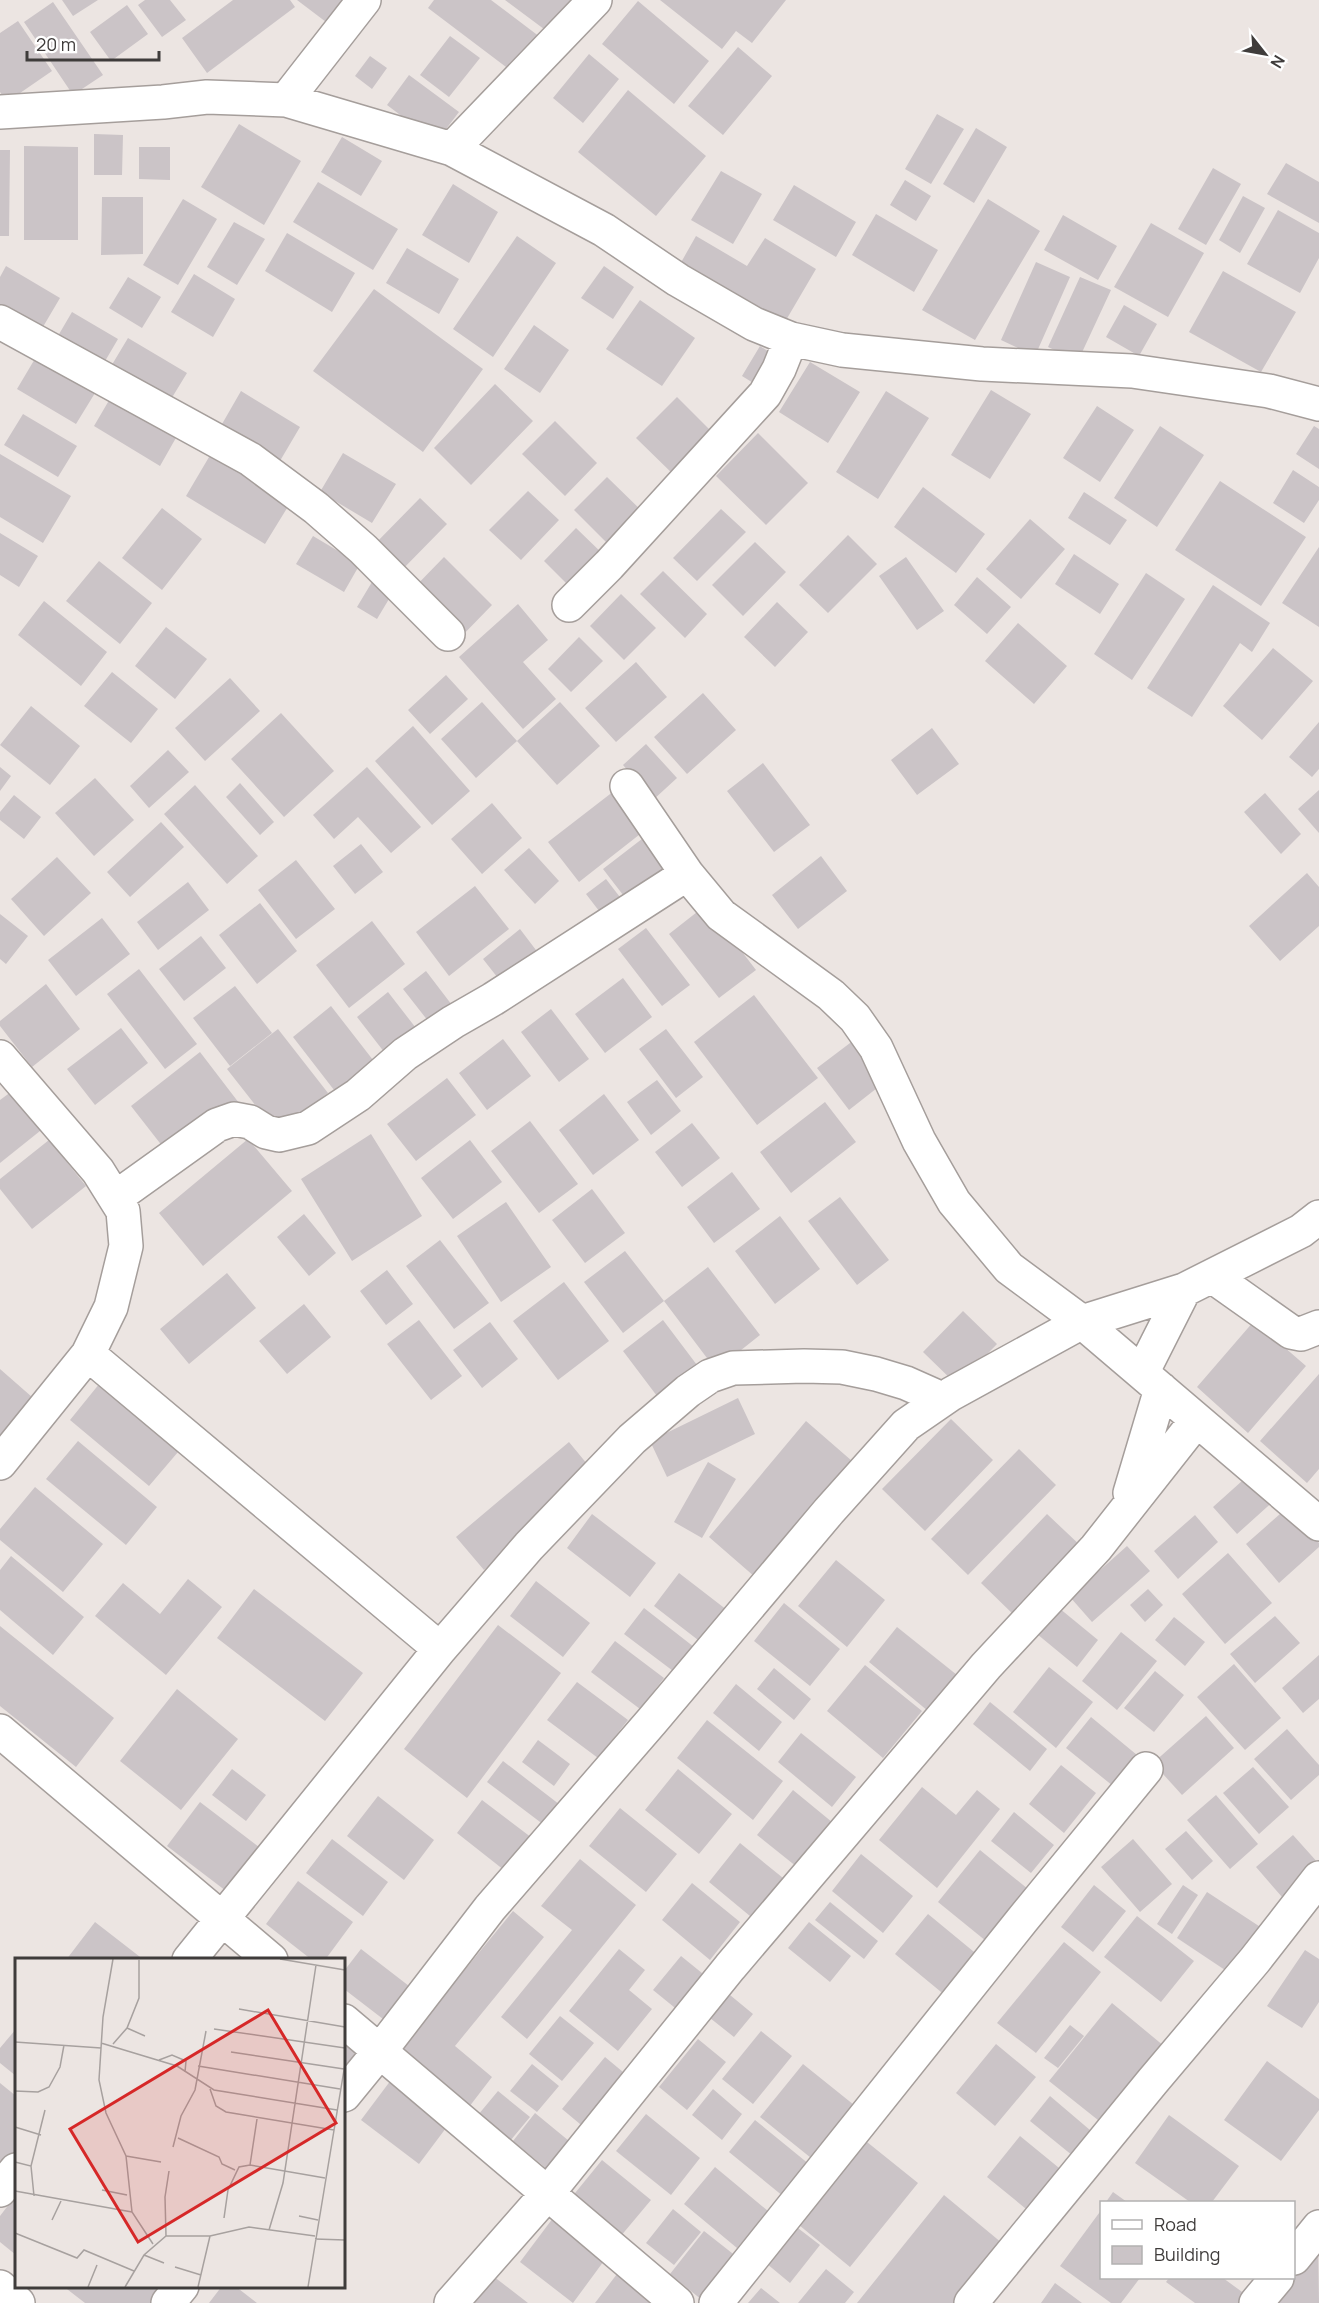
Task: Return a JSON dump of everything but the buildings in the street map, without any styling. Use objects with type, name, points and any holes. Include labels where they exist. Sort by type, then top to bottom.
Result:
[{"type":"street","points":[[286,100],[364,0]]},
{"type":"street","points":[[452,149],[595,0]]},
{"type":"street","points":[[0,112],[163,102],[207,97],[286,100],[452,149],[604,230],[678,280],[754,324],[791,339],[842,350],[982,364],[1132,371],[1269,391],[1319,404]]},
{"type":"street","points":[[0,322],[250,459],[316,508],[363,549],[448,634]]},
{"type":"street","points":[[569,605],[609,565],[765,394],[779,369],[791,339]]},
{"type":"street","points":[[627,786],[687,874],[721,915],[831,995],[855,1018],[876,1048],[919,1141],[954,1202],[1009,1268],[1082,1323],[1319,1524]]},
{"type":"street","points":[[115,1198],[217,1125],[225,1122],[234,1119],[250,1122],[266,1132],[279,1135],[308,1128],[358,1095],[405,1054],[687,874]]},
{"type":"street","points":[[0,1056],[98,1171],[123,1210],[126,1246],[111,1307],[88,1354],[0,1463]]},
{"type":"street","points":[[345,2094],[490,1908],[829,1511],[906,1425],[942,1399],[1082,1323],[1198,1283],[1301,1231],[1319,1217]]},
{"type":"street","points":[[1198,1283],[1291,1332],[1300,1334],[1319,1327]]},
{"type":"street","points":[[1124,1512],[1151,1381],[1198,1283]]},
{"type":"street","points":[[88,1354],[440,1649]]},
{"type":"street","points":[[190,1958],[440,1649],[529,1546],[658,1415],[710,1377],[733,1368],[743,1367],[842,1368],[906,1383],[942,1399]]},
{"type":"street","points":[[451,2303],[548,2194],[737,1959],[986,1666],[1096,1548],[1196,1421]]},
{"type":"street","points":[[0,1731],[270,1958]]},
{"type":"street","points":[[716,2303],[1146,1769]]},
{"type":"street","points":[[971,2303],[1255,1960],[1319,1878]]},
{"type":"street","points":[[345,2021],[677,2303]]},
{"type":"street","points":[[0,2190],[15,2171]]},
{"type":"street","points":[[1295,2256],[1319,2227]]},
{"type":"street","points":[[1256,2303],[1275,2279]]},
{"type":"street","points":[[0,2287],[18,2303]]},
{"type":"street","points":[[168,2303],[180,2288]]}]
